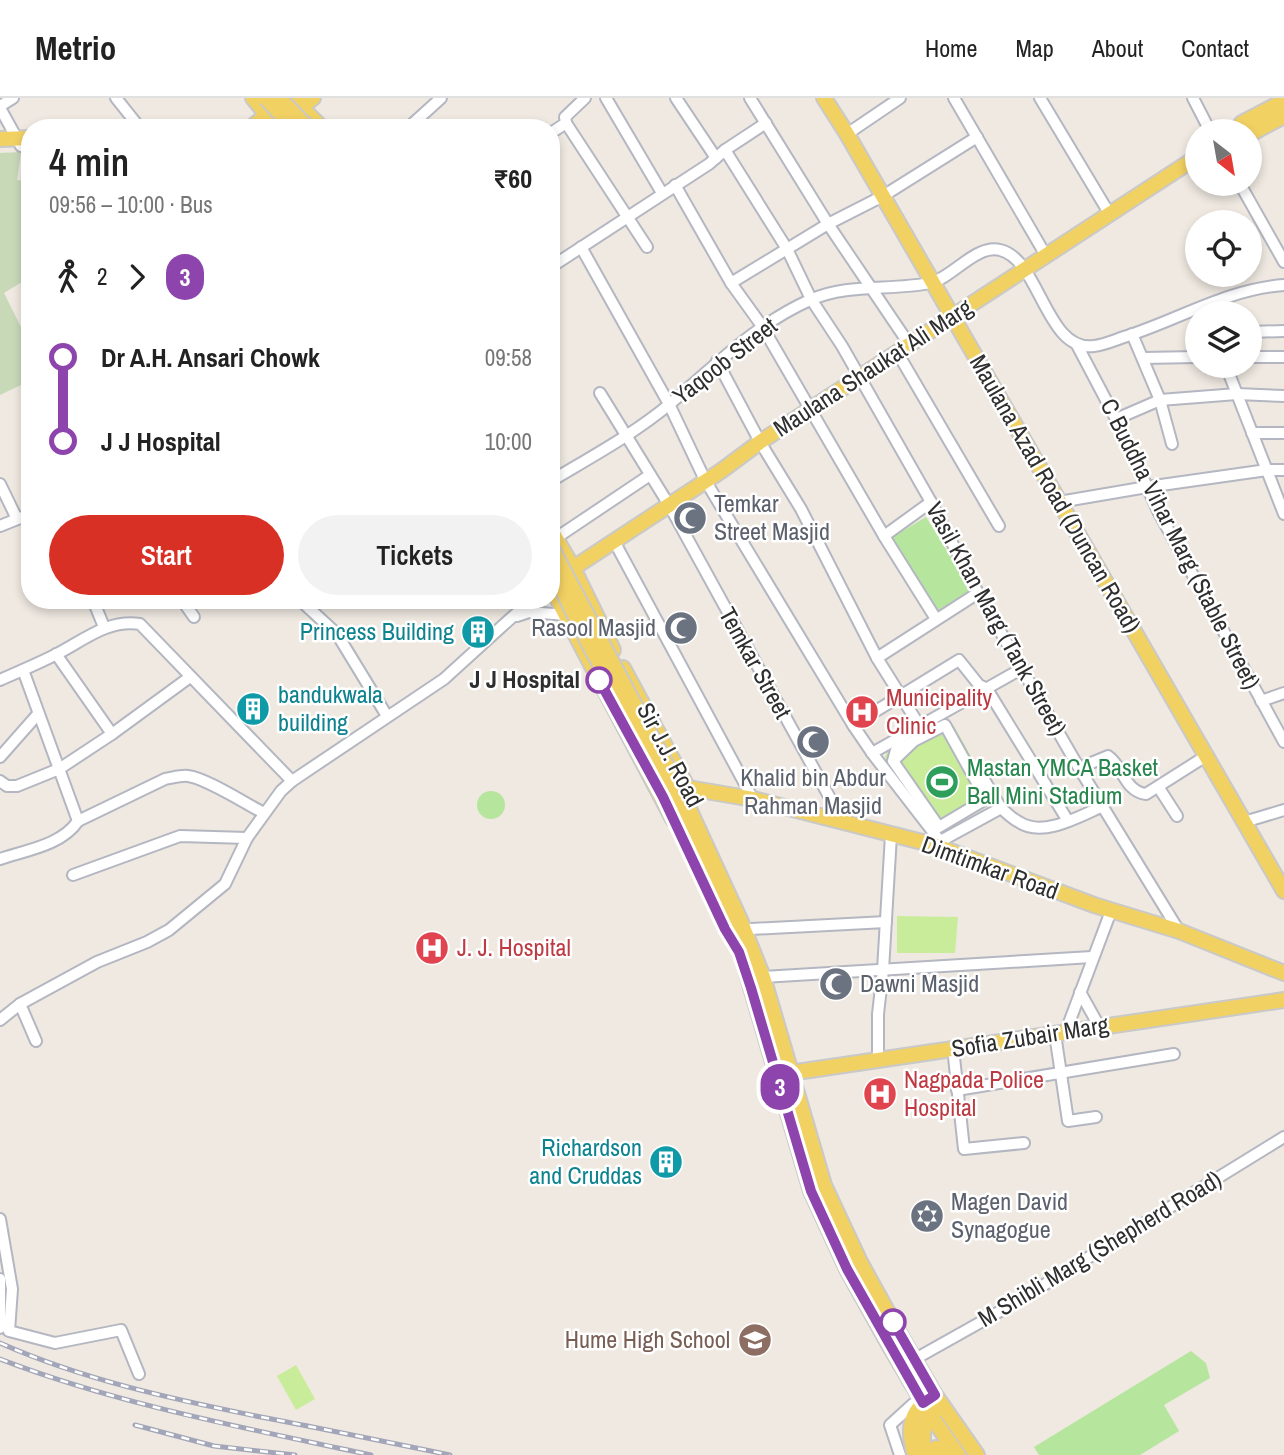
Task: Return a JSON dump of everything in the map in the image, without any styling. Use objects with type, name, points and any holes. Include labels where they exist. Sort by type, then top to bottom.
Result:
[{"type":"main road","points":[[253,98],[269,119]]},
{"type":"main road","points":[[266,98],[285,119]]},
{"type":"main road","points":[[279,98],[299,119]]},
{"type":"main road","points":[[276,119],[286,98]]},
{"type":"main road","name":"Maulana Azad Road (Duncan Road)","points":[[824,98],[953,316],[1284,891]]},
{"type":"main road","points":[[279,119],[302,101],[315,119]]},
{"type":"main road","points":[[1250,119],[1278,105]]},
{"type":"main road","points":[[1262,122],[1278,105]]},
{"type":"main road","points":[[0,139],[21,142]]},
{"type":"main road","points":[[0,146],[21,142]]},
{"type":"main road","name":"Maulana Shaukat Ali Marg","points":[[560,577],[721,471],[760,442],[1185,164]]},
{"type":"main road","name":"Sir J.J. Road","points":[[560,548],[573,568],[607,637],[682,797],[749,918],[751,929],[745,949],[725,929],[663,797],[560,603]]},
{"type":"main road","points":[[560,552],[682,797],[745,949],[763,977],[811,1191],[847,1269],[912,1383],[929,1405],[977,1455]]},
{"type":"main road","points":[[560,585],[590,646],[682,797]]},
{"type":"main road","name":"Dimtimkar Road","points":[[682,797],[753,799],[842,820],[891,835],[937,843],[1111,911],[1179,931],[1284,973]]},
{"type":"main road","points":[[745,949],[751,988],[824,1185],[860,1262],[915,1359],[929,1405],[956,1452]]},
{"type":"main road","name":"Sofia Zubair Marg","points":[[783,1074],[1284,1000]]},
{"type":"main road","points":[[915,1455],[911,1419],[929,1405]]},
{"type":"main road","points":[[925,1455],[924,1425],[929,1405]]},
{"type":"main road","points":[[925,1455],[936,1448],[956,1452]]},
{"type":"street","points":[[13,98],[0,107],[21,138]]},
{"type":"street","points":[[116,98],[133,119]]},
{"type":"street","points":[[585,98],[565,117],[566,123],[647,247]]},
{"type":"street","points":[[606,98],[662,193]]},
{"type":"street","points":[[676,98],[716,158]]},
{"type":"street","points":[[750,98],[828,224],[873,288],[999,526]]},
{"type":"street","points":[[880,110],[884,98]]},
{"type":"street","points":[[847,134],[900,98]]},
{"type":"street","points":[[954,98],[1045,254]]},
{"type":"street","points":[[1040,98],[1109,213]]},
{"type":"street","points":[[1193,98],[1204,119]]},
{"type":"street","points":[[417,119],[436,100]]},
{"type":"street","points":[[560,127],[566,123]]},
{"type":"street","points":[[560,261],[766,123]]},
{"type":"street","points":[[731,283],[828,224],[883,196],[977,137]]},
{"type":"street","name":"Vasil Khan Marg (Tank Street)","points":[[725,150],[786,249],[811,299],[842,346],[931,502],[978,593],[1079,768],[1179,931]]},
{"type":"street","points":[[675,185],[731,283],[762,326],[884,536],[936,619]]},
{"type":"street","points":[[1247,196],[1284,262]]},
{"type":"street","points":[[581,247],[669,404],[705,480],[853,725],[937,843],[1001,808]]},
{"type":"street","name":"Yaqoob Street","points":[[560,476],[627,435],[669,404],[717,361],[762,326],[811,299],[842,290],[932,282],[985,250],[998,249],[1008,252],[1024,270]]},
{"type":"street","name":"C Buddha Vihar Marg (Stable Street)","points":[[1024,270],[1065,338],[1077,345],[1116,419],[1147,487],[1284,742]]},
{"type":"street","points":[[1225,301],[1257,287],[1284,285]]},
{"type":"street","points":[[1077,345],[1093,347],[1185,316]]},
{"type":"street","points":[[1262,332],[1284,331]]},
{"type":"street","points":[[1132,334],[1160,400],[1172,444]]},
{"type":"street","points":[[1262,357],[1284,356]]},
{"type":"street","points":[[1143,358],[1185,357]]},
{"type":"street","points":[[717,361],[760,442],[801,509],[877,658],[919,724]]},
{"type":"street","points":[[1231,378],[1283,511]]},
{"type":"street","name":"Temkar Street","points":[[600,393],[669,505],[842,820]]},
{"type":"street","points":[[1116,419],[1160,400],[1237,394],[1284,396]]},
{"type":"street","points":[[1252,433],[1284,433]]},
{"type":"street","points":[[1059,502],[1147,487],[1284,470]]},
{"type":"street","points":[[560,533],[650,475]]},
{"type":"street","points":[[0,484],[17,519]]},
{"type":"street","points":[[884,536],[931,502]]},
{"type":"street","points":[[0,526],[21,517]]},
{"type":"street","points":[[614,541],[753,799]]},
{"type":"street","points":[[877,658],[978,593]]},
{"type":"street","points":[[97,609],[104,627]]},
{"type":"street","points":[[188,609],[194,617]]},
{"type":"street","points":[[310,609],[337,634],[387,716]]},
{"type":"street","points":[[0,1020],[20,1004],[97,962],[169,930],[225,884],[247,838],[264,813],[292,781],[444,679],[522,609]]},
{"type":"street","points":[[512,618],[529,612],[566,615]]},
{"type":"street","points":[[0,680],[56,654],[104,627],[128,622],[140,624],[292,781]]},
{"type":"street","points":[[56,654],[112,734]]},
{"type":"street","points":[[853,725],[959,660],[979,685],[987,689],[1068,821]]},
{"type":"street","points":[[872,753],[919,724],[945,713],[1023,668]]},
{"type":"street","points":[[23,670],[78,821]]},
{"type":"street","points":[[0,781],[7,786],[17,786],[60,769],[190,677]]},
{"type":"street","points":[[1261,701],[1284,693]]},
{"type":"street","points":[[945,713],[1001,808],[1020,824],[1036,828],[1068,821],[1103,806]]},
{"type":"street","points":[[0,757],[38,714]]},
{"type":"street","points":[[945,725],[986,799],[939,827],[893,761],[896,750],[917,738],[945,725]]},
{"type":"street","points":[[1079,768],[1108,756],[1116,761],[1129,785],[1137,793],[1146,794],[1206,756]]},
{"type":"street","points":[[0,859],[59,839],[71,832],[78,821],[165,779],[188,776],[200,780],[264,813]]},
{"type":"street","points":[[1158,788],[1177,816]]},
{"type":"street","points":[[1244,821],[1284,810]]},
{"type":"street","points":[[878,1060],[878,1014],[887,922],[891,835]]},
{"type":"street","points":[[73,875],[180,836],[247,838]]},
{"type":"street","points":[[1096,1118],[1069,1121],[1061,1072],[1060,1032],[1080,992],[1111,911]]},
{"type":"street","points":[[751,929],[887,922]]},
{"type":"street","points":[[763,977],[1092,957]]},
{"type":"street","points":[[1080,992],[1099,1026]]},
{"type":"street","points":[[20,1004],[36,1041]]},
{"type":"street","points":[[953,1048],[964,1149],[1024,1143]]},
{"type":"street","points":[[957,1090],[1174,1054]]},
{"type":"street","name":"M Shibli Marg (Shepherd Road)","points":[[915,1359],[1013,1304],[1284,1137]]},
{"type":"street","points":[[0,1220],[12,1289],[9,1331],[55,1343],[121,1330],[139,1374]]},
{"type":"street","points":[[0,1279],[0,1326]]},
{"type":"street","points":[[900,1455],[890,1424],[929,1405]]},
{"type":"green space","points":[[21,152],[17,180],[21,181],[21,283],[4,293],[21,327],[21,385],[0,395],[0,153]]},
{"type":"green space","points":[[926,517],[971,590],[937,611],[891,538]]},
{"type":"green space","name":"Mastan YMCA Basket Ball Mini Stadium","points":[[943,718],[954,726],[996,801],[936,836],[885,757],[890,745]]},
{"type":"green space","points":[[491,791],[501,795],[505,805],[501,815],[491,819],[481,815],[477,805],[481,795]]},
{"type":"green space","points":[[897,916],[958,917],[955,953],[897,953]]},
{"type":"green space","points":[[1191,1351],[1206,1363],[1210,1378],[1164,1405],[1179,1431],[1140,1455],[1039,1455],[1034,1447]]},
{"type":"green space","points":[[296,1365],[315,1399],[296,1410],[277,1376]]},
{"type":"railway","points":[[0,1343],[64,1368],[161,1395],[450,1455]]},
{"type":"railway","points":[[0,1359],[91,1390],[137,1402],[371,1455]]},
{"type":"railway","points":[[135,1425],[214,1446],[295,1455]]},
{"type":"bus line","name":"3","points":[[599,680],[663,797],[725,929],[739,952],[811,1191],[847,1269],[923,1403],[935,1395],[893,1322]]},
{"type":"place","name":"Temkar Street Masjid","points":[[690,518]]},
{"type":"place","name":"Rasool Masjid","points":[[681,628]]},
{"type":"place","name":"Princess Building","points":[[478,632]]},
{"type":"place","name":"J J Hospital","points":[[599,680]]},
{"type":"place","name":"bandukwala building","points":[[253,709]]},
{"type":"place","name":"Municipality Clinic","points":[[862,712]]},
{"type":"place","name":"Khalid bin Abdur Rahman Masjid","points":[[813,742]]},
{"type":"place","name":"Mastan YMCA Basket Ball Mini Stadium","points":[[942,782]]},
{"type":"place","name":"J. J. Hospital","points":[[432,948]]},
{"type":"place","name":"Dawni Masjid","points":[[836,984]]},
{"type":"place","name":"Nagpada Police Hospital","points":[[880,1094]]},
{"type":"place","name":"Richardson and Cruddas","points":[[666,1162]]},
{"type":"place","name":"Magen David Synagogue","points":[[927,1216]]},
{"type":"place","name":"Hume High School","points":[[755,1340]]}]
